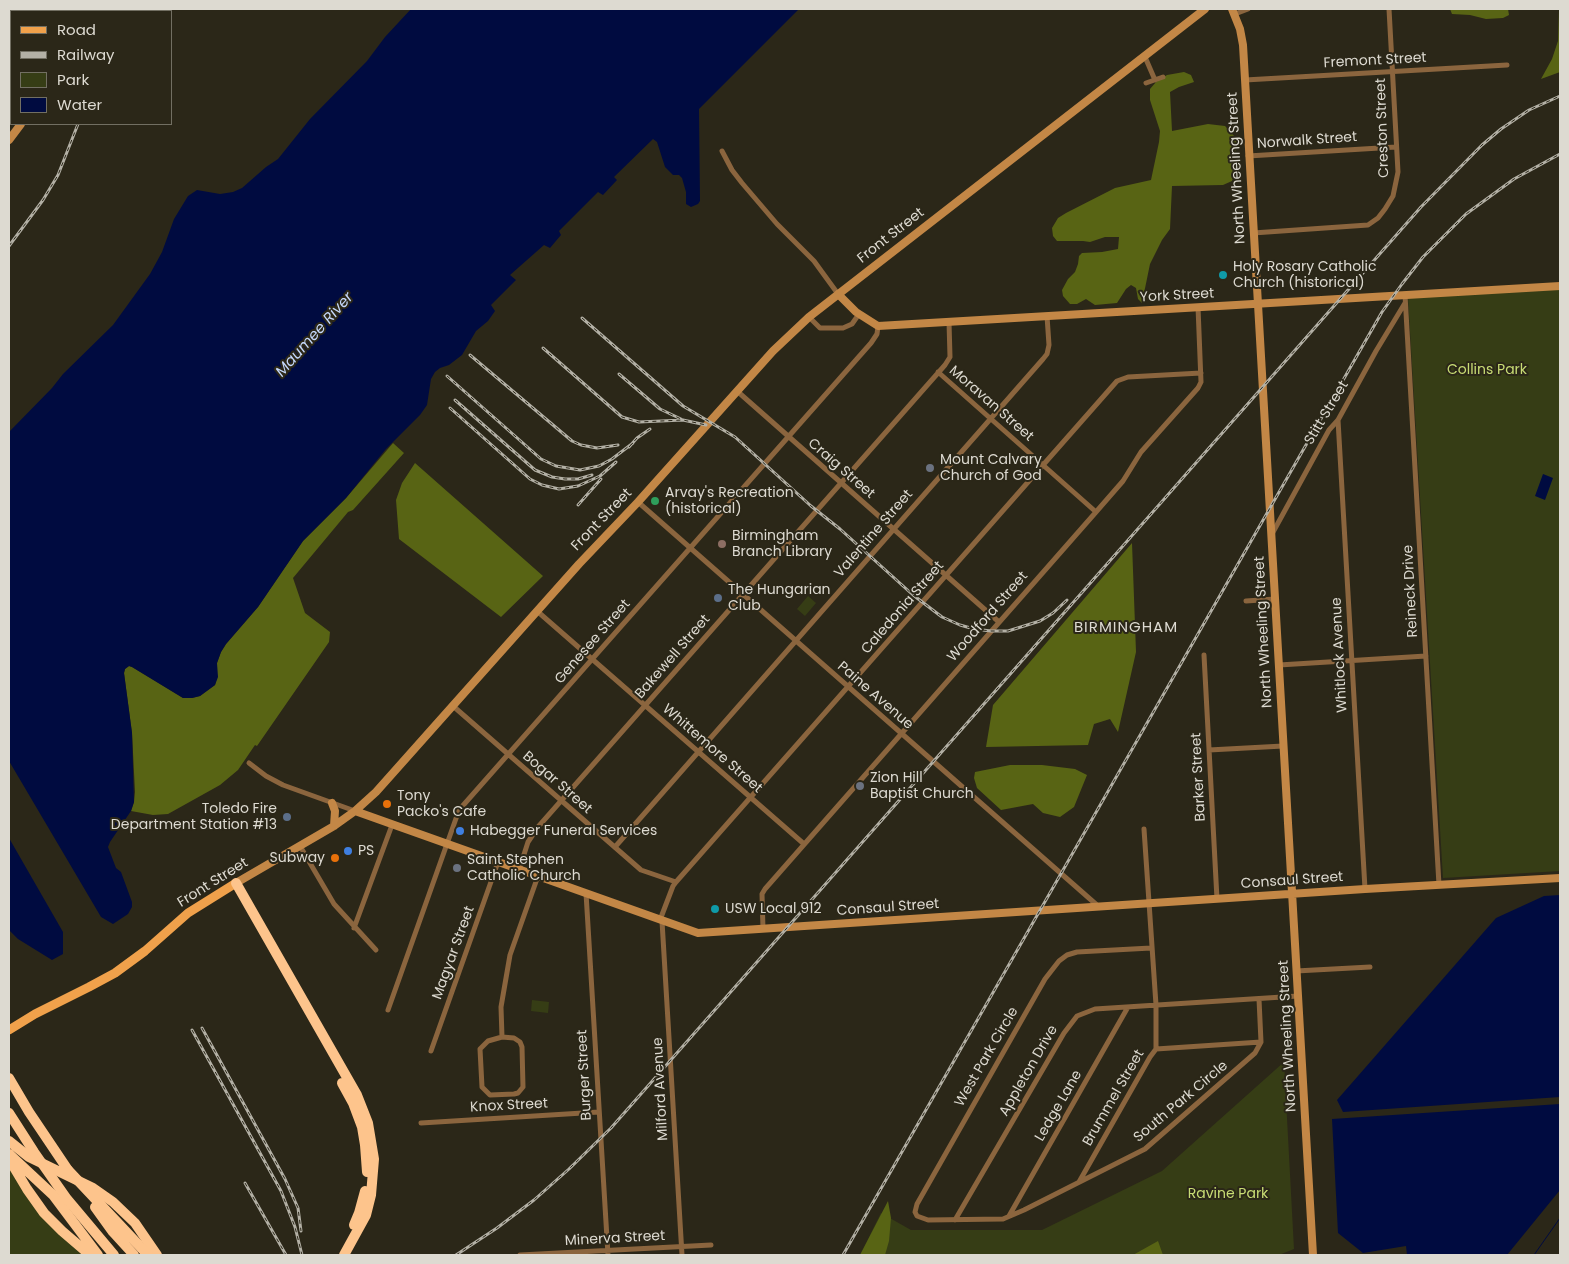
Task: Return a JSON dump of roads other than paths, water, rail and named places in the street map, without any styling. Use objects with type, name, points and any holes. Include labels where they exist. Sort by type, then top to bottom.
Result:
[{"type":"highway","points":[[233,885],[363,1109],[371,1136],[374,1159],[372,1188],[363,1214],[344,1255]]},
{"type":"highway","points":[[9,1078],[29,1112],[68,1170],[113,1232],[134,1255]]},
{"type":"highway","points":[[9,1113],[62,1191],[114,1255]]},
{"type":"highway","points":[[9,1141],[29,1157],[107,1197],[125,1211],[135,1222],[158,1255]]},
{"type":"highway","points":[[9,1154],[53,1195],[98,1255]]},
{"type":"highway","points":[[9,1159],[27,1189],[44,1212],[62,1231],[90,1255]]},
{"type":"highway","points":[[68,1170],[148,1255]]},
{"type":"highway","points":[[335,1255],[363,1214]]},
{"type":"main road","name":"Front Street","points":[[9,1030],[35,1014],[115,973],[145,951],[188,913],[233,885]]},
{"type":"street","name":"Front Street","points":[[233,885],[334,826],[355,811],[376,792],[773,351],[809,317],[1205,9]]},
{"type":"street","points":[[1234,11],[1248,9]]},
{"type":"street","name":"Creston Street","points":[[1253,232],[1368,225],[1378,218],[1393,196],[1398,172],[1389,9]]},
{"type":"street","name":"North Wheeling Street","points":[[1234,11],[1243,45],[1313,1255]]},
{"type":"street","points":[[1145,56],[1155,80]]},
{"type":"street","name":"Fremont Street","points":[[1245,80],[1507,64]]},
{"type":"street","points":[[1146,83],[1163,77]]},
{"type":"street","points":[[9,140],[20,125]]},
{"type":"street","name":"Norwalk Street","points":[[1248,156],[1396,147]]},
{"type":"street","points":[[722,151],[732,170],[742,183],[777,224],[814,261],[838,294],[859,314],[878,326]]},
{"type":"street","name":"York Street","points":[[878,326],[1198,307],[1405,299],[1560,286]]},
{"type":"street","name":"Stitt Street","points":[[1271,536],[1329,430],[1338,420],[1405,299]]},
{"type":"street","name":"Reineck Drive","points":[[1405,299],[1439,885]]},
{"type":"street","name":"Woodford Street","points":[[763,929],[762,894],[1123,481],[1141,452],[1198,388],[1201,382],[1201,373],[1198,307]]},
{"type":"street","points":[[809,317],[820,328],[843,328],[852,324],[859,314]]},
{"type":"street","name":"Valentine Street","points":[[615,848],[1046,354],[1049,344],[1047,316]]},
{"type":"street","name":"Bakewell Street","points":[[519,870],[532,835],[950,357],[949,322]]},
{"type":"street","name":"Genesee Street","points":[[388,1010],[459,810],[871,343],[878,326]]},
{"type":"street","name":"Moravan Street","points":[[938,372],[1096,512]]},
{"type":"street","name":"Caledonia Street","points":[[661,920],[676,882],[1117,381],[1122,378],[1201,373]]},
{"type":"street","name":"Craig Street","points":[[737,392],[999,622]]},
{"type":"street","name":"Whitlock Avenue","points":[[1338,420],[1365,888]]},
{"type":"street","name":"Paine Avenue","points":[[638,502],[1098,907]]},
{"type":"street","points":[[1246,601],[1275,599]]},
{"type":"street","name":"Whittemore Street","points":[[537,611],[804,844]]},
{"type":"street","name":"Barker Street","points":[[1204,655],[1217,899]]},
{"type":"street","points":[[1279,665],[1426,656]]},
{"type":"street","name":"Bogar Street","points":[[453,706],[641,870],[676,882]]},
{"type":"street","points":[[1209,750],[1283,746]]},
{"type":"street","name":"Consaul Street","points":[[249,763],[266,776],[283,785],[698,933],[1365,888],[1560,878]]},
{"type":"street","points":[[332,803],[334,826]]},
{"type":"street","points":[[354,928],[392,825]]},
{"type":"street","name":"Brummel Street","points":[[1079,1182],[1156,1049],[1156,1005],[1144,829]]},
{"type":"street","points":[[300,846],[334,904],[376,950]]},
{"type":"street","name":"Magyar Street","points":[[431,1051],[498,862]]},
{"type":"street","points":[[502,1037],[501,1007],[510,955],[538,876]]},
{"type":"street","name":"Burger Street","points":[[586,894],[608,1253]]},
{"type":"street","name":"Milford Avenue","points":[[661,920],[682,1255]]},
{"type":"street","name":"West Park Circle","points":[[955,1220],[922,1219],[915,1212],[917,1204],[1045,979],[1059,960],[1077,952],[1151,948]]},
{"type":"street","points":[[1296,971],[1370,967]]},
{"type":"street","name":"Appleton Drive","points":[[955,1220],[1064,1033],[1073,1020],[1081,1014],[1095,1009],[1298,996]]},
{"type":"street","points":[[1156,1049],[1261,1042],[1259,999]]},
{"type":"street","name":"Ledge Lane","points":[[1009,1216],[1128,1007]]},
{"type":"street","points":[[502,1037],[514,1038],[520,1042],[524,1083],[518,1093],[490,1095],[482,1087],[480,1050],[488,1041],[502,1037]]},
{"type":"street","name":"South Park Circle","points":[[955,1220],[997,1220],[1009,1216],[1145,1149],[1246,1062],[1261,1042]]},
{"type":"street","name":"Knox Street","points":[[421,1123],[599,1112]]},
{"type":"street","name":"Minerva Street","points":[[520,1255],[608,1253],[711,1245]]},
{"type":"water","name":"Maumee River","points":[[411,9],[799,9],[699,109],[700,201],[698,204],[691,207],[686,204],[686,192],[682,178],[679,175],[673,175],[665,167],[657,142],[653,139],[614,177],[617,180],[603,195],[598,192],[559,231],[561,235],[550,248],[544,245],[510,275],[516,280],[491,305],[495,311],[488,321],[476,331],[462,355],[449,365],[435,372],[431,379],[427,405],[420,415],[386,449],[346,498],[303,541],[258,607],[226,644],[217,663],[218,677],[215,685],[200,696],[183,698],[132,667],[129,666],[125,669],[132,733],[134,802],[131,811],[108,847],[116,868],[121,872],[132,907],[128,914],[113,924],[101,917],[9,761],[9,432],[63,374],[113,325],[150,274],[162,252],[174,219],[188,196],[197,190],[220,194],[233,192],[242,188],[278,159],[310,119],[367,61],[385,37]]},
{"type":"water","points":[[1543,474],[1553,478],[1545,500],[1535,496]]},
{"type":"water","points":[[9,838],[63,932],[63,954],[52,960],[18,939],[9,930]]},
{"type":"water","points":[[1560,895],[1560,1097],[1343,1112],[1337,1100],[1496,918],[1544,896]]},
{"type":"water","points":[[1560,1104],[1560,1190],[1507,1255],[1407,1255],[1406,1246],[1363,1253],[1338,1233],[1332,1119]]},
{"type":"waterway","points":[[1534,1255],[1560,1218]]},
{"type":"railway","points":[[456,1255],[497,1228],[534,1200],[611,1128],[1421,207],[1482,145],[1501,129],[1529,110],[1560,96]]},
{"type":"railway","points":[[9,246],[43,200],[58,175],[78,125]]},
{"type":"railway","points":[[843,1255],[1382,312],[1423,257],[1466,214],[1514,179],[1560,154]]},
{"type":"railway","points":[[582,318],[683,406],[735,437],[913,595],[942,617],[974,629],[1008,631],[1040,621],[1053,613],[1067,600]]},
{"type":"railway","points":[[543,348],[622,417],[639,422],[683,420],[706,425]]},
{"type":"railway","points":[[470,355],[572,441],[597,448],[618,445]]},
{"type":"railway","points":[[619,374],[660,409],[681,419]]},
{"type":"railway","points":[[447,376],[541,459],[556,466],[580,470],[599,466],[633,443]]},
{"type":"railway","points":[[455,400],[535,470],[552,477],[565,479],[578,479],[592,475]]},
{"type":"railway","points":[[450,408],[530,479],[542,485],[559,489],[578,486],[600,476],[616,462]]},
{"type":"railway","points":[[629,447],[637,438],[650,429]]},
{"type":"railway","points":[[578,505],[601,479]]},
{"type":"railway","points":[[202,1028],[285,1179],[298,1208],[301,1231]]},
{"type":"railway","points":[[192,1030],[281,1191],[295,1227],[302,1255]]},
{"type":"railway","points":[[245,1183],[286,1255]]},
{"type":"place","name":"Holy Rosary Catholic Church (historical)","points":[[1223,275]]},
{"type":"place","name":"Mount Calvary Church of God","points":[[930,468]]},
{"type":"place","name":"Arvay's Recreation (historical)","points":[[655,501]]},
{"type":"place","name":"Birmingham Branch Library","points":[[722,544]]},
{"type":"place","name":"The Hungarian Club","points":[[718,598]]},
{"type":"place","name":"Zion Hill Baptist Church","points":[[860,786]]},
{"type":"place","name":"Tony Packo's Cafe","points":[[387,804]]},
{"type":"place","name":"Toledo Fire Department Station #13","points":[[287,817]]},
{"type":"place","name":"Habegger Funeral Services","points":[[460,831]]},
{"type":"place","name":"PS","points":[[348,851]]},
{"type":"place","name":"Subway","points":[[335,858]]},
{"type":"place","name":"Saint Stephen Catholic Church","points":[[457,868]]},
{"type":"place","name":"USW Local 912","points":[[715,909]]},
{"type":"district","name":"BIRMINGHAM","points":[[1126,628]]},
{"type":"park label","name":"Collins Park","points":[[1487,370]]},
{"type":"park label","name":"Ravine Park","points":[[1228,1194]]}]
